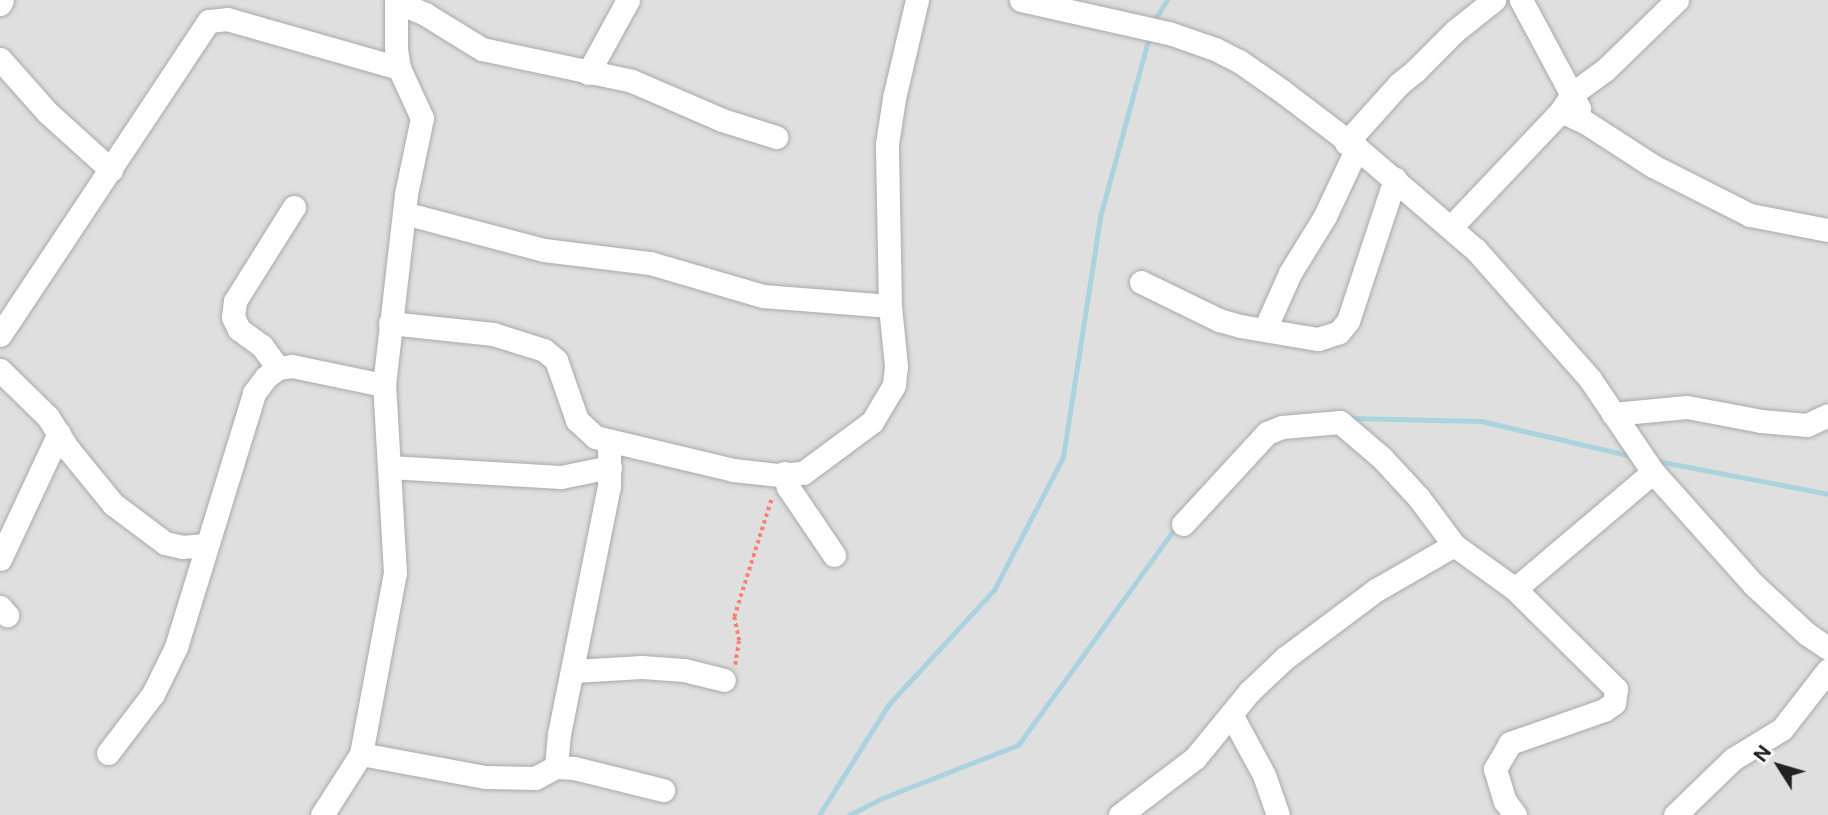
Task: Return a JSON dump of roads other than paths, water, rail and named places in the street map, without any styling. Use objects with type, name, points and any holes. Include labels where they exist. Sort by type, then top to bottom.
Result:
[{"type":"street","points":[[588,73],[628,0]]},
{"type":"street","points":[[390,323],[494,334],[544,350],[556,360],[577,420],[595,437],[733,470],[803,473],[872,422],[894,385],[896,366],[890,306],[887,144],[894,98],[917,0]]},
{"type":"street","points":[[1265,329],[1290,273],[1325,216],[1352,146],[1399,83],[1455,31],[1494,0]]},
{"type":"street","points":[[1451,226],[1567,102],[1678,0]]},
{"type":"street","points":[[322,815],[361,754],[396,573],[384,385],[404,213],[422,118],[399,68],[396,50],[396,1],[425,13],[482,48],[632,81],[722,120],[776,137]]},
{"type":"street","points":[[1519,1],[1567,102],[1586,122],[1653,166],[1750,215],[1828,230]]},
{"type":"street","points":[[1035,2],[1169,33],[1238,61],[1395,179],[1451,226],[1582,370],[1653,472],[1754,584],[1807,635],[1828,648]]},
{"type":"street","points":[[0,335],[32,283],[111,170],[209,21],[227,19],[399,68]]},
{"type":"street","points":[[0,59],[48,113],[111,170]]},
{"type":"street","points":[[1141,282],[1219,320],[1318,339],[1339,332],[1348,321],[1395,179]]},
{"type":"street","points":[[278,368],[261,346],[239,328],[233,317],[235,302],[294,207]]},
{"type":"street","points":[[404,213],[544,250],[650,263],[764,296],[890,306]]},
{"type":"street","points":[[108,753],[153,694],[176,647],[205,545],[223,500],[254,393],[266,377],[278,368],[292,366],[384,385]]},
{"type":"street","points":[[0,370],[48,417],[69,450],[113,504],[165,543],[182,547],[205,545]]},
{"type":"street","points":[[1613,414],[1687,407],[1761,421],[1807,425],[1828,415]]},
{"type":"street","points":[[1183,524],[1267,433],[1282,427],[1340,422],[1391,468],[1419,498],[1454,545],[1515,589],[1616,689],[1614,703],[1604,709],[1510,743],[1495,769],[1505,802],[1515,815]]},
{"type":"street","points":[[0,559],[60,433]]},
{"type":"street","points":[[556,766],[559,733],[610,486],[609,441]]},
{"type":"street","points":[[389,467],[561,477],[610,467]]},
{"type":"street","points":[[1515,589],[1653,472]]},
{"type":"street","points":[[781,474],[834,555]]},
{"type":"street","points":[[1120,815],[1195,758],[1249,692],[1285,659],[1376,590],[1454,545]]},
{"type":"street","points":[[573,671],[642,667],[684,670],[724,680]]},
{"type":"street","points":[[1675,815],[1733,759],[1782,729],[1828,670]]},
{"type":"street","points":[[1232,716],[1264,775],[1278,815]]},
{"type":"street","points":[[361,754],[485,777],[535,778],[556,766],[663,790]]},
{"type":"waterway","points":[[1152,24],[1167,0]]},
{"type":"waterway","points":[[819,815],[889,704],[994,590],[1063,457],[1100,217],[1150,33]]},
{"type":"waterway","points":[[1349,418],[1481,421],[1632,456]]},
{"type":"waterway","points":[[1652,460],[1828,494]]},
{"type":"waterway","points":[[849,815],[880,799],[1018,745],[1176,527]]}]
